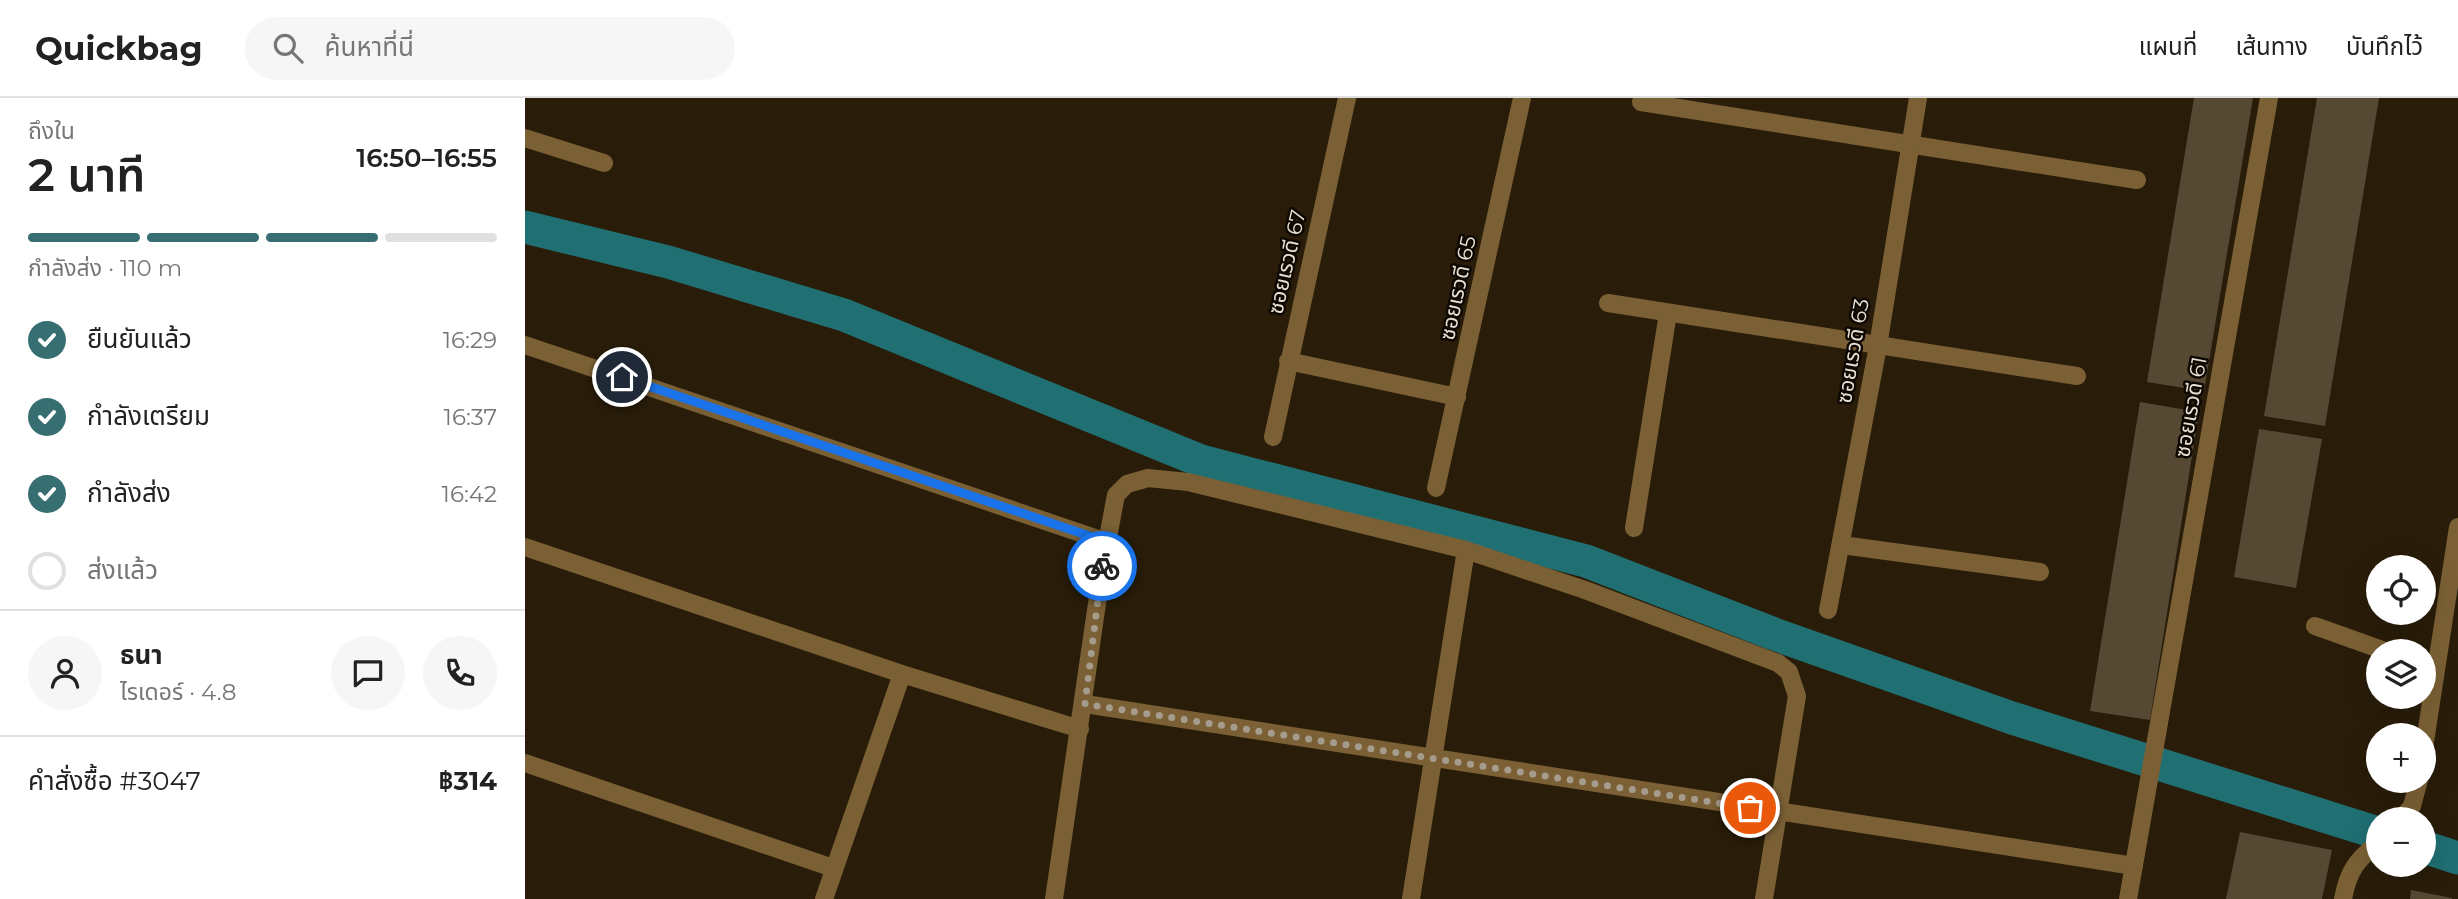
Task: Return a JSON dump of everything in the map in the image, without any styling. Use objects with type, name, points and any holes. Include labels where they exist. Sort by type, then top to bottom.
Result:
[{"type":"street","name":"ซอยเรวดี 67","points":[[1273,437],[1347,98]]},
{"type":"street","name":"ซอยเรวดี 65","points":[[1436,488],[1522,98]]},
{"type":"street","name":"ซอยเรวดี 63","points":[[1828,610],[1878,346],[1918,98]]},
{"type":"street","name":"ซอยเรวดี 61","points":[[2128,899],[2269,98]]},
{"type":"street","points":[[1641,102],[2137,180]]},
{"type":"street","points":[[525,138],[604,163]]},
{"type":"street","points":[[1608,303],[2077,376]]},
{"type":"street","points":[[1634,528],[1668,313]]},
{"type":"street","points":[[525,345],[1107,542]]},
{"type":"street","points":[[1288,361],[1457,397]]},
{"type":"street","points":[[1054,899],[1107,542],[1117,495],[1127,484],[1148,478],[1188,482],[1466,550],[1585,590],[1765,658],[1789,672],[1797,696],[1764,899]]},
{"type":"street","points":[[2436,639],[2458,527]]},
{"type":"street","points":[[1842,545],[2040,572]]},
{"type":"street","points":[[525,547],[902,674],[1080,729]]},
{"type":"street","points":[[1411,899],[1466,550]]},
{"type":"street","points":[[2315,626],[2366,644]]},
{"type":"street","points":[[824,899],[902,674]]},
{"type":"street","points":[[1085,704],[2134,866]]},
{"type":"street","points":[[525,763],[834,867]]},
{"type":"street","points":[[2343,899],[2347,875],[2366,854]]},
{"type":"building","points":[[2194,98],[2253,98],[2204,391],[2147,382]]},
{"type":"building","points":[[2317,98],[2379,98],[2325,426],[2264,416]]},
{"type":"building","points":[[2140,402],[2199,412],[2150,720],[2090,711]]},
{"type":"building","points":[[2259,429],[2322,439],[2296,588],[2234,577]]},
{"type":"building","points":[[2240,832],[2332,850],[2322,899],[2226,899]]},
{"type":"building","points":[[2411,890],[2452,898],[2452,899],[2410,899]]},
{"type":"waterway","points":[[525,227],[668,262],[844,315],[1201,461],[1586,561],[1774,634],[2012,718],[2366,829]]},
{"type":"waterway","points":[[2436,851],[2458,858]]},
{"type":"way so far","points":[[1102,566],[1085,704],[1750,808]]},
{"type":"route","points":[[622,377],[1107,542],[1102,566]]}]
